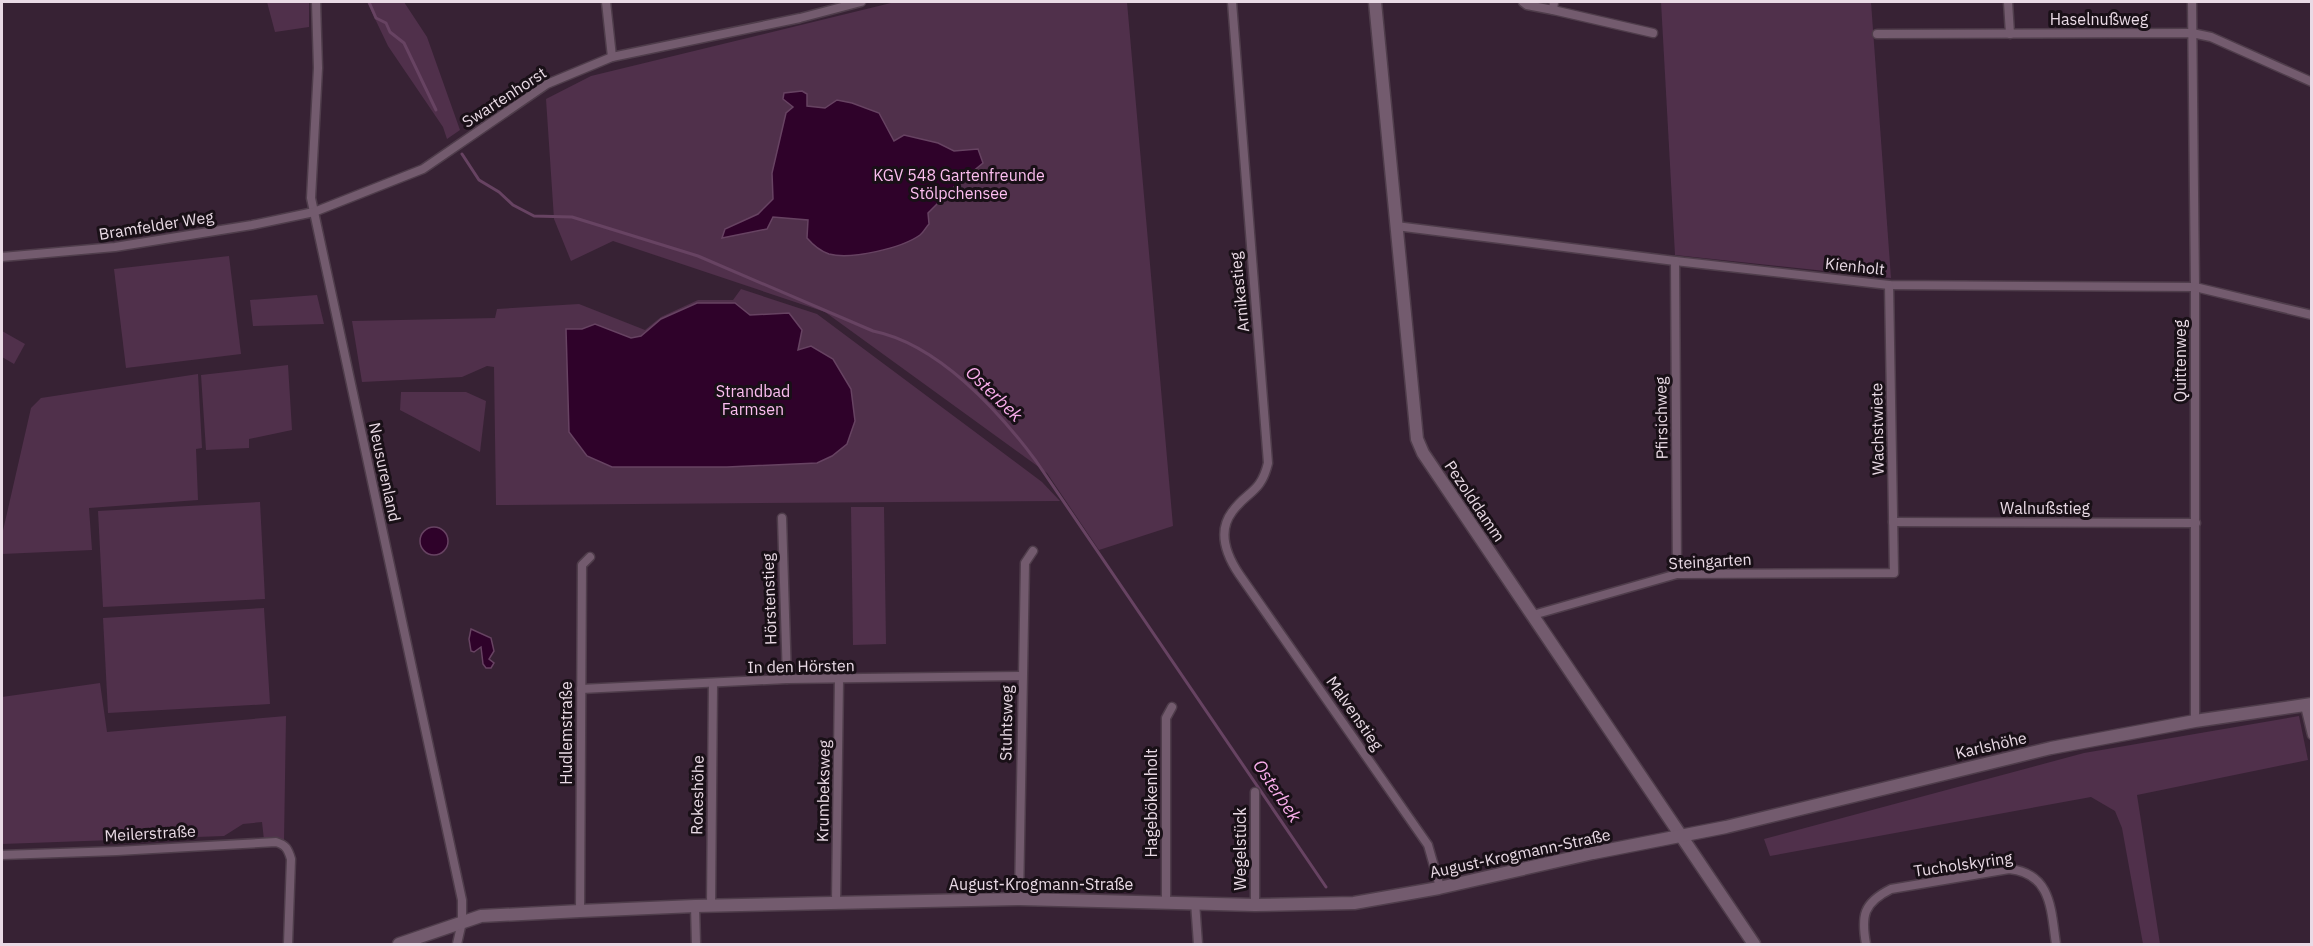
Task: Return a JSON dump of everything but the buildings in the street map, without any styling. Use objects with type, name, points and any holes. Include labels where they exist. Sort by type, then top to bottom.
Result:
[{"type":"main road","name":"Pezolddamm","points":[[1375,2],[1417,439],[1423,453],[1752,944]]},
{"type":"main road","name":"Karlshöhe","points":[[1681,836],[1732,826],[2051,748],[2195,721],[2308,705]]},
{"type":"main road","name":"August-Krogmann-Straße","points":[[399,945],[481,916],[580,911],[695,906],[1019,899],[1255,905],[1354,903],[1681,836]]},
{"type":"street","name":"Neusurenland","points":[[315,2],[318,39],[311,198],[462,900],[462,922],[457,945]]},
{"type":"street","points":[[606,2],[612,57]]},
{"type":"street","name":"Swartenhorst","points":[[314,212],[423,169],[547,84],[612,57],[800,18],[861,2]]},
{"type":"street","name":"Arnikastieg","points":[[1232,2],[1268,463],[1265,476],[1256,490],[1232,512],[1225,527],[1224,545],[1232,563]]},
{"type":"street","points":[[1523,2],[1527,5],[1553,6],[1653,33]]},
{"type":"street","points":[[2008,2],[2010,34]]},
{"type":"street","name":"Quittenweg","points":[[2192,2],[2196,523],[2195,721]]},
{"type":"street","name":"Haselnußweg","points":[[1877,34],[2192,33],[2211,37],[2312,82]]},
{"type":"street","name":"Bramfelder Weg","points":[[2,257],[115,247],[252,225],[314,212]]},
{"type":"street","name":"Kienholt","points":[[1396,226],[1889,285],[2195,287],[2312,315]]},
{"type":"street","name":"Pfirsichweg","points":[[1675,261],[1677,574]]},
{"type":"street","name":"Wachstwiete","points":[[1889,285],[1894,573]]},
{"type":"street","name":"Hörstenstieg","points":[[782,518],[787,680]]},
{"type":"street","name":"Walnußstieg","points":[[1893,522],[2196,523]]},
{"type":"street","name":"Stuhtsweg","points":[[1019,899],[1025,563],[1033,551]]},
{"type":"street","name":"Hudlemstraße","points":[[580,911],[582,565],[590,557]]},
{"type":"street","name":"Malvenstieg","points":[[1232,563],[1428,845],[1440,887]]},
{"type":"street","name":"Steingarten","points":[[1533,615],[1677,574],[1894,573]]},
{"type":"street","name":"In den Hörsten","points":[[581,689],[787,680],[1022,676]]},
{"type":"street","name":"Krumbeksweg","points":[[836,903],[839,680]]},
{"type":"street","name":"Rokeshöhe","points":[[711,906],[713,684]]},
{"type":"street","points":[[2308,705],[2312,735]]},
{"type":"street","name":"Hagebökenholt","points":[[1166,901],[1166,718],[1172,707]]},
{"type":"street","name":"Wegelstück","points":[[1255,792],[1255,905]]},
{"type":"street","name":"Meilerstraße","points":[[2,855],[117,851],[266,841],[283,844],[291,859],[288,945]]},
{"type":"street","name":"Tucholskyring","points":[[1866,945],[1863,920],[1866,907],[1879,895],[1891,889],[2021,870],[2035,877],[2044,888],[2050,903],[2056,945]]},
{"type":"street","points":[[1195,902],[1198,945]]},
{"type":"street","points":[[695,906],[696,945]]},
{"type":"green space","points":[[267,2],[309,2],[309,27],[275,32]]},
{"type":"green space","points":[[367,2],[404,2],[427,37],[460,130],[447,139],[443,127],[388,46]]},
{"type":"green space","name":"KGV 548 Gartenfreunde Stölpchensee","points":[[895,2],[1127,2],[1173,526],[1099,550],[1047,473],[825,312],[613,241],[571,261],[554,219],[546,99],[591,76]]},
{"type":"green space","points":[[1661,2],[1871,2],[1891,278],[1675,255]]},
{"type":"green space","points":[[229,256],[241,354],[126,368],[114,269]]},
{"type":"green space","name":"Strandbad Farmsen","points":[[741,289],[817,314],[1042,482],[1060,501],[496,505],[494,367],[487,366],[462,377],[362,382],[352,321],[495,318],[497,309],[579,304],[645,330],[661,317],[698,300],[733,300]]},
{"type":"green space","points":[[317,295],[324,324],[253,326],[250,300]]},
{"type":"green space","points":[[2,331],[25,344],[14,364],[2,357]]},
{"type":"green space","points":[[288,365],[292,430],[249,439],[249,448],[206,450],[201,375]]},
{"type":"green space","points":[[198,374],[202,448],[196,449],[198,500],[89,508],[92,550],[2,554],[2,535],[31,408],[41,398]]},
{"type":"green space","points":[[401,392],[466,392],[486,401],[480,452],[400,410]]},
{"type":"green space","points":[[260,502],[265,599],[103,607],[98,511]]},
{"type":"green space","points":[[851,507],[884,507],[886,644],[853,645]]},
{"type":"green space","points":[[264,608],[270,704],[108,713],[103,618]]},
{"type":"green space","points":[[100,683],[107,732],[286,716],[284,841],[264,840],[262,822],[243,824],[224,836],[2,844],[2,697]]},
{"type":"green space","points":[[2299,716],[2308,760],[2137,795],[2160,944],[2143,944],[2122,828],[2115,811],[2091,797],[1770,856],[1764,839],[2084,753]]},
{"type":"shaded area","points":[[802,91],[807,94],[807,106],[825,108],[837,100],[879,113],[894,141],[904,135],[938,143],[954,151],[978,149],[983,163],[928,213],[929,224],[921,234],[912,240],[876,252],[850,255],[829,254],[817,248],[807,238],[808,220],[773,217],[767,229],[722,238],[725,229],[758,214],[773,199],[772,173],[786,113],[793,107],[783,99],[784,93]]},
{"type":"shaded area","points":[[697,303],[735,303],[750,315],[789,313],[802,330],[798,350],[811,346],[833,359],[851,389],[855,421],[847,444],[832,456],[817,463],[727,467],[612,467],[587,456],[569,432],[566,329],[582,329],[595,324],[631,338],[641,336],[661,319]]},
{"type":"shaded area","points":[[434,527],[444,531],[448,541],[444,551],[434,555],[424,551],[420,541],[424,531]]},
{"type":"shaded area","points":[[471,629],[491,638],[494,651],[489,659],[494,663],[491,668],[486,668],[483,664],[481,647],[474,652],[471,651],[469,639]]},
{"type":"waterway","name":"Osterbek","points":[[369,2],[376,18],[386,23],[390,32],[404,43],[436,110]]},
{"type":"waterway","name":"Osterbek","points":[[462,154],[479,180],[499,192],[513,205],[534,216],[572,217],[698,256],[873,331],[897,338],[943,364],[965,382],[1004,421],[1036,461],[1326,887]]}]
